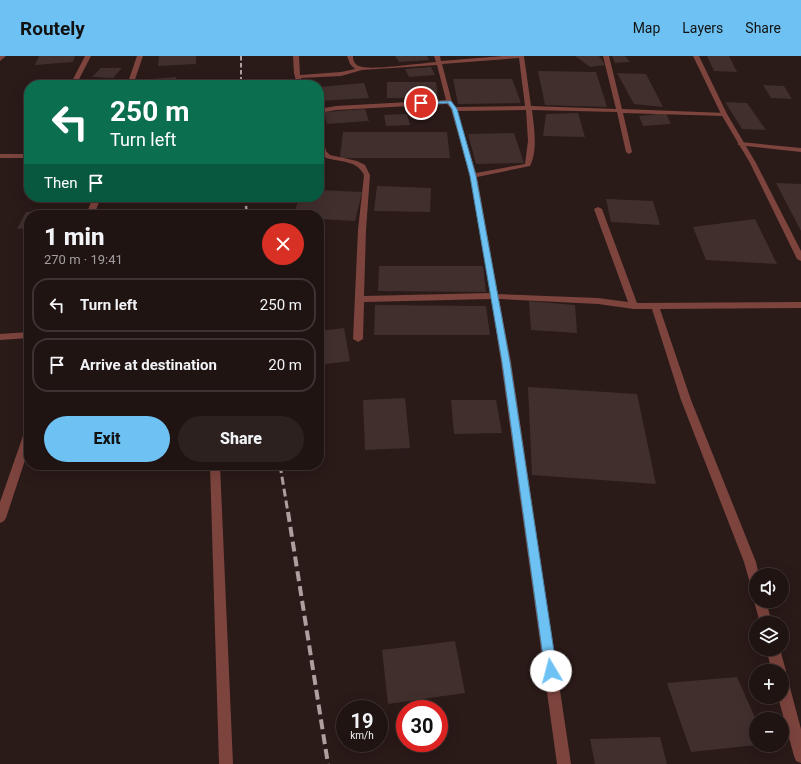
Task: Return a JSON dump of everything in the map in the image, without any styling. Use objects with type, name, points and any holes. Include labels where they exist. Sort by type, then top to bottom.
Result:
[{"type":"street","points":[[0,59],[3,56]]},
{"type":"street","points":[[76,80],[88,56]]},
{"type":"street","points":[[132,80],[140,56]]},
{"type":"street","points":[[296,56],[299,80]]},
{"type":"street","points":[[350,56],[350,61],[354,67],[360,69]]},
{"type":"street","points":[[298,77],[341,74],[360,69],[438,60],[521,56],[528,108],[531,156],[528,165],[473,176]]},
{"type":"street","points":[[606,56],[629,152]]},
{"type":"street","points":[[696,56],[724,114],[740,144],[753,163],[801,259]]},
{"type":"street","points":[[438,60],[473,176],[506,362],[564,764]]},
{"type":"street","points":[[324,110],[336,108],[452,105],[724,114]]},
{"type":"street","points":[[740,144],[801,150]]},
{"type":"street","points":[[324,152],[328,157],[355,162],[363,166],[367,175],[362,230],[358,339]]},
{"type":"street","points":[[0,156],[24,156]]},
{"type":"street","points":[[598,209],[634,306]]},
{"type":"street","points":[[359,299],[494,296],[598,301],[634,306],[801,305]]},
{"type":"street","points":[[655,305],[686,400],[752,568]]},
{"type":"street","points":[[0,337],[24,335]]},
{"type":"street","points":[[0,518],[24,448]]},
{"type":"street","points":[[215,470],[226,764]]},
{"type":"street","points":[[787,704],[801,756]]},
{"type":"building","points":[[39,56],[75,56],[73,62],[35,65]]},
{"type":"building","points":[[159,56],[196,56],[196,64],[158,66]]},
{"type":"building","points":[[395,56],[427,56],[429,60],[399,62]]},
{"type":"building","points":[[575,56],[599,56],[605,65],[590,67]]},
{"type":"building","points":[[612,56],[625,56],[630,62],[615,63]]},
{"type":"building","points":[[707,56],[729,56],[737,72],[714,71]]},
{"type":"building","points":[[431,67],[435,75],[409,77],[405,69]]},
{"type":"building","points":[[101,68],[122,68],[113,78],[92,77]]},
{"type":"building","points":[[538,71],[596,72],[607,107],[545,105]]},
{"type":"building","points":[[617,73],[646,74],[663,107],[634,104]]},
{"type":"building","points":[[176,77],[176,80],[139,80]]},
{"type":"building","points":[[453,79],[512,79],[521,103],[458,104]]},
{"type":"building","points":[[387,82],[436,82],[438,98],[387,98]]},
{"type":"building","points":[[364,83],[369,98],[324,101],[324,87]]},
{"type":"building","points":[[763,85],[784,86],[792,99],[771,98]]},
{"type":"building","points":[[725,102],[747,103],[766,130],[742,129]]},
{"type":"building","points":[[365,109],[369,121],[327,124],[324,112]]},
{"type":"building","points":[[578,113],[585,137],[543,136],[546,114]]},
{"type":"building","points":[[666,113],[671,124],[643,126],[639,116]]},
{"type":"building","points":[[407,114],[410,125],[386,126],[384,115]]},
{"type":"building","points":[[343,132],[447,132],[450,158],[340,158]]},
{"type":"building","points":[[514,133],[524,163],[476,164],[468,134]]},
{"type":"building","points":[[776,183],[801,184],[801,231]]},
{"type":"building","points":[[377,186],[431,188],[430,212],[374,211]]},
{"type":"building","points":[[324,190],[362,192],[355,221],[324,219],[324,210],[295,210],[298,202],[324,202]]},
{"type":"building","points":[[606,199],[653,201],[660,225],[611,222]]},
{"type":"building","points":[[24,216],[24,228],[17,229]]},
{"type":"building","points":[[755,219],[777,264],[706,260],[693,227]]},
{"type":"building","points":[[379,266],[483,266],[486,292],[378,291]]},
{"type":"building","points":[[529,301],[575,305],[577,333],[531,330]]},
{"type":"building","points":[[375,305],[486,306],[490,335],[374,335]]},
{"type":"building","points":[[344,328],[350,361],[324,364],[324,330]]},
{"type":"building","points":[[528,387],[637,394],[656,484],[532,475]]},
{"type":"building","points":[[405,398],[410,448],[365,450],[363,400]]},
{"type":"building","points":[[451,400],[496,400],[502,433],[454,434]]},
{"type":"building","points":[[455,641],[465,693],[416,700],[396,700],[396,703],[388,704],[382,650]]},
{"type":"building","points":[[737,677],[752,712],[749,712],[749,746],[691,752],[667,683]]},
{"type":"building","points":[[660,737],[667,764],[595,764],[590,739]]},
{"type":"railway","points":[[241,56],[241,80]]},
{"type":"railway","points":[[246,202],[246,210]]},
{"type":"railway","points":[[281,470],[288,513]]},
{"type":"railway","points":[[288,512],[328,764]]},
{"type":"route","points":[[421,103],[449,102],[454,109],[473,176],[506,362],[551,671]]}]
